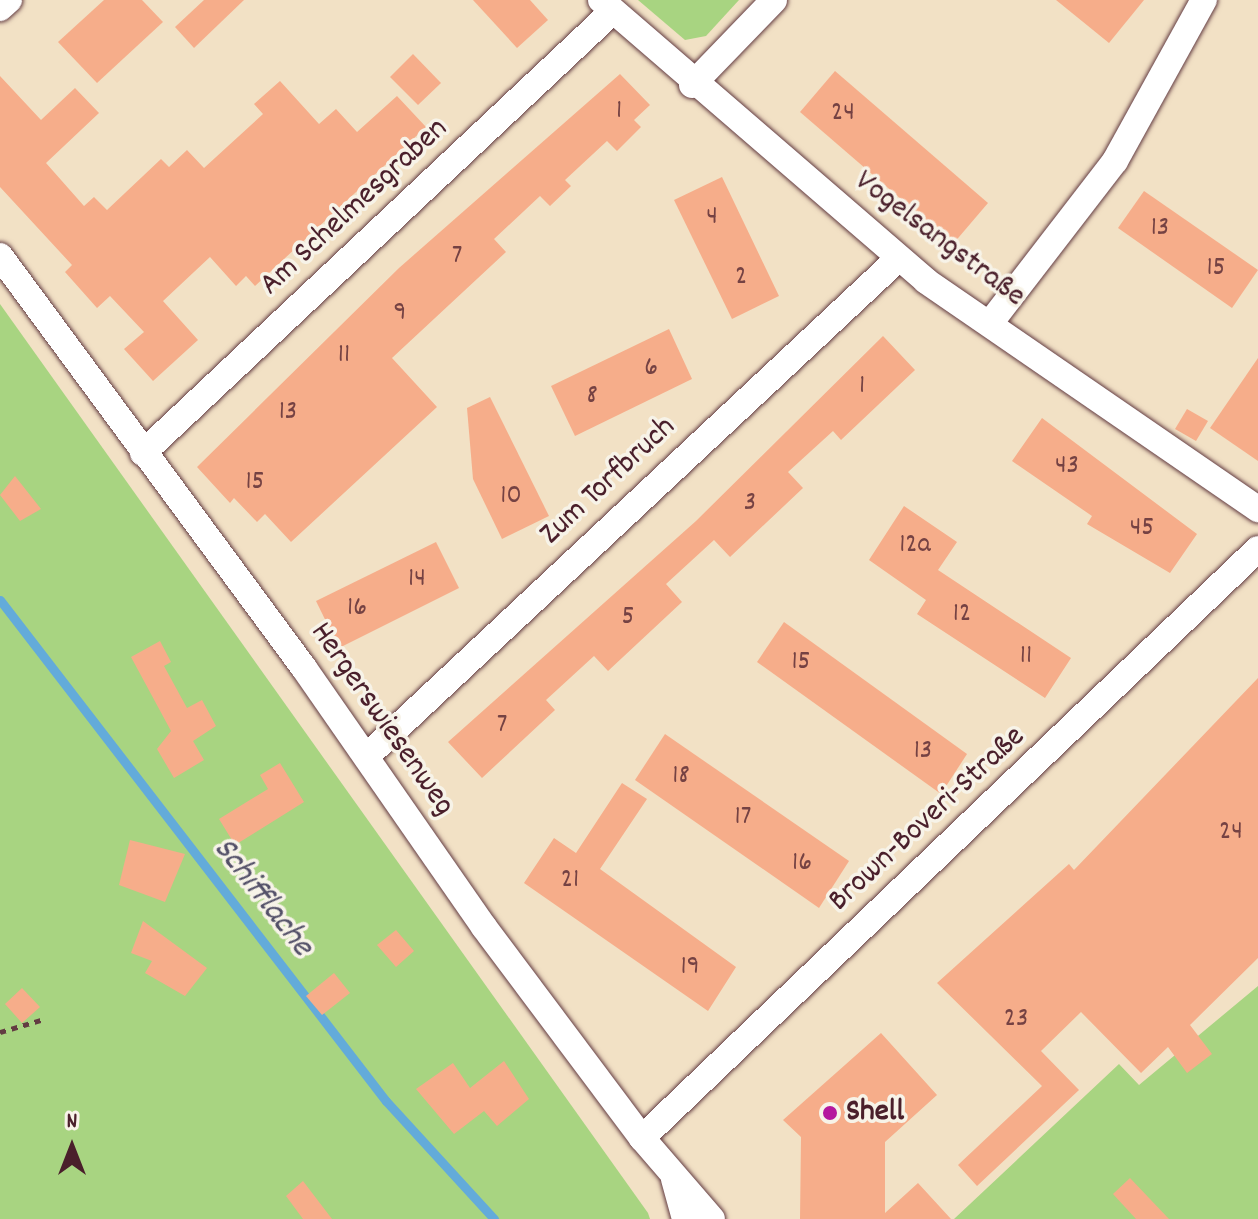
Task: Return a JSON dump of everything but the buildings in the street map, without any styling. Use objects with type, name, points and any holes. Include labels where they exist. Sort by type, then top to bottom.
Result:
[{"type":"street","points":[[0,8],[9,0]]},
{"type":"street","points":[[692,85],[774,0]]},
{"type":"street","points":[[991,322],[1115,161],[1204,0]]},
{"type":"street","name":"Vogelsangstraße","points":[[607,6],[692,85],[898,259],[1258,509]]},
{"type":"street","name":"Am Schelmesgraben","points":[[143,453],[607,6]]},
{"type":"street","name":"Hergerswiesenweg","points":[[0,256],[367,756],[642,1138],[712,1219]]},
{"type":"street","name":"Zum Torfbruch","points":[[367,756],[898,259]]},
{"type":"street","name":"Brown-Boveri-Straße","points":[[642,1138],[1258,549]]},
{"type":"street","points":[[672,1172],[685,1219]]},
{"type":"path","points":[[0,1032],[41,1020]]},
{"type":"green space","points":[[638,0],[739,0],[706,36],[685,40]]},
{"type":"green space","points":[[0,304],[648,1213],[650,1219],[0,1219]]},
{"type":"green space","points":[[1258,986],[1258,1219],[954,1219],[1119,1064],[1139,1085]]},
{"type":"waterway","name":"Schifflache","points":[[0,600],[386,1101],[494,1219]]},
{"type":"place","name":"Shell","points":[[830,1113]]}]
